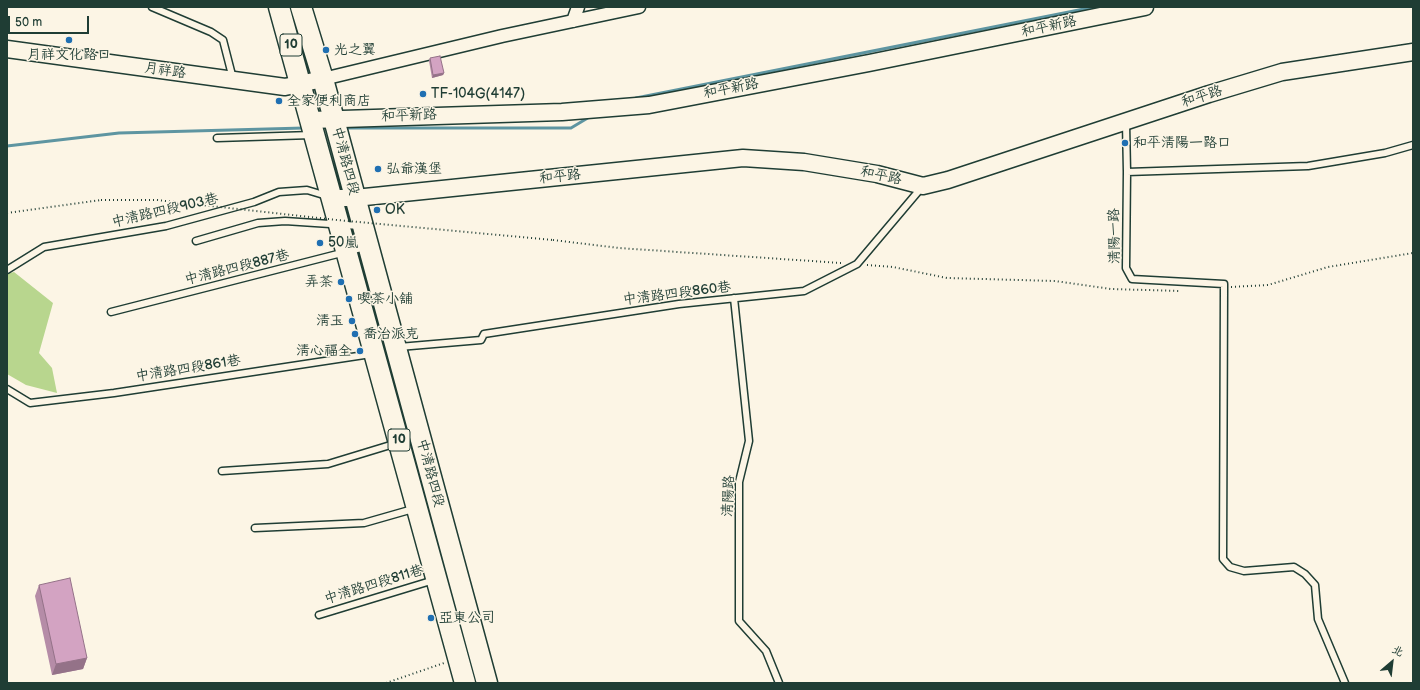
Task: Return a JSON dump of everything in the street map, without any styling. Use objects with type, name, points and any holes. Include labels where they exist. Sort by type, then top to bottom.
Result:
[{"type":"main road","name":"10","points":[[280,7],[302,83]]},
{"type":"main road","name":"10","points":[[301,7],[323,79]]},
{"type":"main road","name":"中清路四段","points":[[323,79],[487,683]]},
{"type":"main road","name":"中清路四段","points":[[302,83],[465,683]]},
{"type":"main road","points":[[392,415],[412,408]]},
{"type":"street","points":[[573,21],[578,7]]},
{"type":"street","points":[[323,79],[450,48],[639,7]]},
{"type":"street","name":"和平新路","points":[[313,128],[336,125],[562,112],[649,105],[869,63],[1145,7]]},
{"type":"street","name":"月祥路","points":[[7,49],[285,87],[323,79]]},
{"type":"street","name":"和平路","points":[[332,198],[355,198],[743,158],[804,162],[878,174],[923,186],[948,180],[1126,121],[1282,72],[1413,52]]},
{"type":"lane","points":[[156,7],[211,32],[222,40],[233,80]]},
{"type":"lane","name":"清陽一路","points":[[1126,121],[1128,172],[1126,268],[1132,279],[1224,284],[1223,559],[1230,567],[1244,571],[1294,567],[1305,574],[1315,585],[1318,619],[1345,683]]},
{"type":"lane","points":[[217,138],[313,128]]},
{"type":"lane","points":[[1128,172],[1308,166],[1385,154],[1413,145]]},
{"type":"lane","name":"中清路四段860巷","points":[[396,348],[482,340],[484,334],[671,305],[804,291],[857,264],[923,186]]},
{"type":"lane","name":"中清路四段903巷","points":[[7,270],[44,247],[166,226],[254,202],[279,192],[307,190],[332,198]]},
{"type":"lane","points":[[196,241],[265,223],[285,220],[363,227]]},
{"type":"lane","name":"中清路四段887巷","points":[[111,312],[368,246]]},
{"type":"lane","name":"清陽路","points":[[734,298],[749,441],[739,482],[739,621],[766,651],[779,683]]},
{"type":"lane","name":"中清路四段861巷","points":[[7,389],[30,403],[375,353]]},
{"type":"lane","points":[[222,471],[328,464],[399,443]]},
{"type":"lane","points":[[255,528],[364,523],[417,508]]},
{"type":"lane","name":"中清路四段811巷","points":[[319,615],[436,579]]},
{"type":"path","points":[[7,213],[101,200],[156,200],[337,220],[553,240],[619,248],[893,267],[947,278],[972,278]]},
{"type":"path","points":[[386,683],[458,658]]},
{"type":"green space","points":[[14,272],[53,303],[39,353],[52,368],[57,393],[26,385],[7,374],[7,274]]},
{"type":"building","points":[[440,56],[444,73],[433,75],[430,58]]},
{"type":"building","points":[[70,578],[87,658],[56,664],[39,585]]},
{"type":"waterway","points":[[636,98],[1094,7]]},
{"type":"waterway","points":[[344,128],[571,128],[591,116]]},
{"type":"waterway","points":[[7,146],[119,133],[304,128]]},
{"type":"place","name":"月祥文化路口","points":[[69,40]]},
{"type":"place","name":"光之翼","points":[[326,50]]},
{"type":"place","name":"TF-104G(4147)","points":[[423,94]]},
{"type":"place","name":"全家便利商店","points":[[279,101]]},
{"type":"place","name":"和平清陽一路口","points":[[1125,143]]},
{"type":"place","name":"弘爺漢堡","points":[[378,169]]},
{"type":"place","name":"OK","points":[[377,210]]},
{"type":"place","name":"50嵐","points":[[320,243]]},
{"type":"place","name":"弄茶","points":[[341,282]]},
{"type":"place","name":"喫茶小舖","points":[[349,299]]},
{"type":"place","name":"清玉","points":[[352,321]]},
{"type":"place","name":"喬治派克","points":[[355,334]]},
{"type":"place","name":"清心福全","points":[[360,351]]},
{"type":"place","name":"亞東公司","points":[[431,618]]}]
